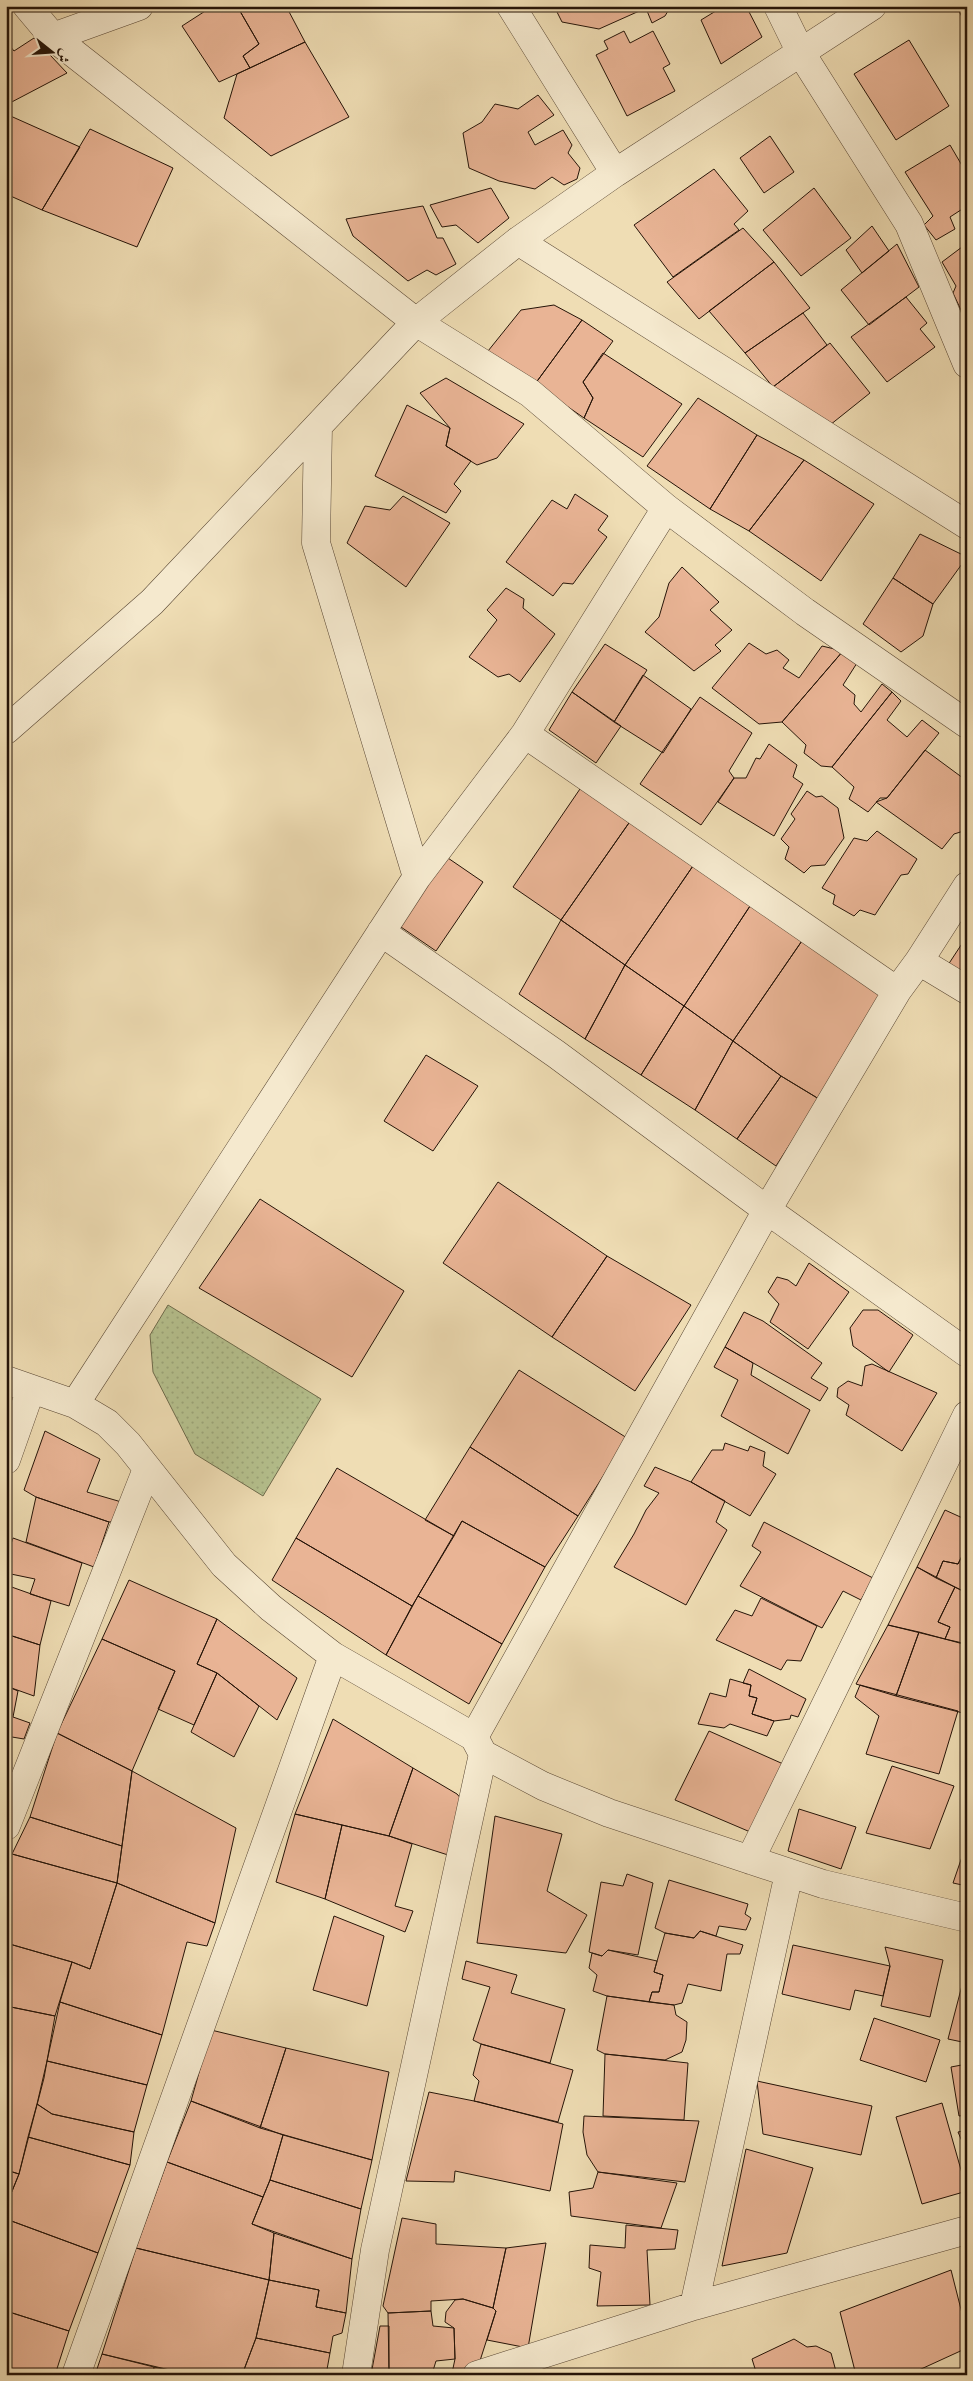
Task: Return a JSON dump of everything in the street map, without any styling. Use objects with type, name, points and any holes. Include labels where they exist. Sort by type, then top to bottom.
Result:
[{"type":"street","points":[[27,6],[53,37],[416,322],[530,393],[666,508],[805,612],[967,724]]},
{"type":"street","points":[[53,37],[138,6]]},
{"type":"street","points":[[510,6],[615,173]]},
{"type":"street","points":[[778,6],[801,53],[909,224],[967,364]]},
{"type":"street","points":[[6,730],[152,602],[416,322],[518,241],[615,173],[872,6]]},
{"type":"street","points":[[518,241],[967,525]]},
{"type":"street","points":[[318,426],[316,544],[417,877]]},
{"type":"street","points":[[75,1404],[417,877],[525,734],[666,508]]},
{"type":"street","points":[[525,734],[897,991]]},
{"type":"street","points":[[356,2375],[375,2250],[479,1746],[767,1210],[897,991],[919,961],[967,886]]},
{"type":"street","points":[[381,932],[556,1054],[767,1210],[967,1353]]},
{"type":"street","points":[[919,961],[967,990]]},
{"type":"street","points":[[6,1460],[19,1385],[75,1404],[107,1423],[147,1469],[224,1565],[271,1608],[333,1656],[543,1786],[601,1810],[823,1884],[967,1918]]},
{"type":"street","points":[[750,1860],[967,1416]]},
{"type":"street","points":[[6,1826],[147,1469]]},
{"type":"street","points":[[76,2375],[333,1656]]},
{"type":"street","points":[[694,2306],[789,1873]]},
{"type":"street","points":[[477,2375],[694,2306],[967,2230]]},
{"type":"green space","points":[[168,1305],[321,1399],[263,1496],[195,1454],[153,1372],[150,1335]]},
{"type":"building","points":[[74,6],[100,6],[92,10]]},
{"type":"building","points":[[213,6],[237,6],[259,44],[243,56],[250,68],[219,82],[182,26]]},
{"type":"building","points":[[237,6],[286,6],[305,42],[250,68],[243,56],[259,44]]},
{"type":"building","points":[[554,6],[645,6],[646,8],[599,29],[562,22]]},
{"type":"building","points":[[645,6],[671,6],[665,16],[652,23]]},
{"type":"building","points":[[724,6],[746,6],[762,37],[721,64],[701,20]]},
{"type":"building","points":[[967,6],[967,27],[959,11]]},
{"type":"building","points":[[624,31],[630,43],[653,31],[670,64],[663,68],[675,91],[627,116],[596,55],[608,49],[604,41]]},
{"type":"building","points":[[34,38],[67,73],[6,105],[6,41],[14,51]]},
{"type":"building","points":[[909,40],[949,106],[896,140],[854,74]]},
{"type":"building","points":[[305,42],[349,117],[271,156],[224,118],[237,74]]},
{"type":"building","points":[[538,95],[554,115],[528,132],[535,145],[563,130],[572,145],[568,153],[580,168],[577,179],[564,185],[552,177],[535,189],[499,181],[469,168],[463,133],[482,122],[495,104],[518,109]]},
{"type":"building","points":[[6,114],[80,147],[42,210],[6,194]]},
{"type":"building","points":[[90,129],[173,168],[137,247],[42,210]]},
{"type":"building","points":[[770,136],[794,172],[764,193],[740,158]]},
{"type":"building","points":[[950,145],[967,174],[967,183],[962,186],[967,194],[967,206],[950,217],[955,229],[936,240],[924,225],[933,216],[905,172]]},
{"type":"building","points":[[714,169],[748,211],[734,224],[739,230],[673,277],[634,225]]},
{"type":"building","points":[[491,188],[509,218],[478,243],[456,225],[442,227],[430,205]]},
{"type":"building","points":[[814,188],[851,238],[801,276],[763,230]]},
{"type":"building","points":[[423,206],[437,238],[443,238],[456,264],[436,275],[427,270],[408,281],[353,236],[346,219]]},
{"type":"building","points":[[872,226],[889,251],[862,273],[846,250]]},
{"type":"building","points":[[743,228],[774,262],[699,319],[667,282]]},
{"type":"building","points":[[897,244],[919,287],[869,325],[841,290]]},
{"type":"building","points":[[966,244],[967,323],[953,293],[956,286],[942,262]]},
{"type":"building","points":[[774,262],[810,308],[745,353],[709,311]]},
{"type":"building","points":[[906,297],[927,323],[920,329],[935,347],[887,382],[851,337]]},
{"type":"building","points":[[554,305],[582,320],[535,384],[484,356],[521,310]]},
{"type":"building","points":[[803,313],[827,345],[773,387],[745,353]]},
{"type":"building","points":[[582,320],[613,341],[583,382],[593,398],[584,418],[535,384]]},
{"type":"building","points":[[830,343],[870,393],[830,425],[773,387]]},
{"type":"building","points":[[603,353],[682,404],[643,457],[584,418],[593,398],[583,382]]},
{"type":"building","points":[[446,378],[524,424],[497,458],[477,465],[446,446],[450,428],[420,393]]},
{"type":"building","points":[[698,398],[757,435],[710,509],[647,466]]},
{"type":"building","points":[[407,405],[450,428],[446,446],[471,461],[454,484],[461,491],[446,513],[375,476]]},
{"type":"building","points":[[757,435],[804,460],[749,531],[710,509]]},
{"type":"building","points":[[804,460],[874,504],[821,581],[749,531]]},
{"type":"building","points":[[575,494],[608,516],[598,530],[607,537],[573,584],[563,583],[553,596],[506,562],[552,500],[567,509]]},
{"type":"building","points":[[403,496],[450,523],[406,587],[347,543],[365,506],[390,510]]},
{"type":"building","points":[[920,534],[967,557],[933,604],[893,578]]},
{"type":"building","points":[[682,567],[719,602],[710,610],[732,630],[715,645],[721,651],[694,671],[645,632],[659,617],[669,583]]},
{"type":"building","points":[[893,578],[933,604],[923,636],[901,652],[863,624]]},
{"type":"building","points":[[506,588],[524,599],[523,608],[555,634],[520,682],[509,674],[498,677],[469,657],[497,620],[487,610]]},
{"type":"building","points":[[749,643],[766,654],[777,650],[789,660],[783,668],[799,678],[822,646],[843,651],[782,722],[759,724],[712,688]]},
{"type":"building","points":[[605,644],[647,670],[614,722],[572,692]]},
{"type":"building","points":[[843,651],[857,663],[843,685],[855,695],[854,704],[861,712],[882,684],[892,692],[832,767],[821,766],[804,753],[806,745],[782,722]]},
{"type":"building","points":[[643,675],[691,709],[663,753],[614,722]]},
{"type":"building","points":[[572,692],[621,726],[596,763],[549,730]]},
{"type":"building","points":[[892,692],[901,701],[887,720],[907,737],[922,720],[939,733],[887,798],[880,798],[868,812],[849,799],[854,787],[832,767]]},
{"type":"building","points":[[700,697],[752,733],[729,771],[734,778],[701,825],[640,784]]},
{"type":"building","points":[[769,744],[797,765],[793,777],[803,784],[774,836],[718,802],[734,778],[746,778],[756,758],[760,759]]},
{"type":"building","points":[[925,750],[967,781],[967,830],[954,834],[942,849],[876,802],[887,798]]},
{"type":"building","points":[[582,786],[631,820],[561,920],[513,887]]},
{"type":"building","points":[[807,791],[816,797],[822,796],[838,808],[844,838],[825,865],[811,866],[804,873],[785,859],[789,847],[781,839],[795,819],[791,814]]},
{"type":"building","points":[[631,820],[695,863],[625,965],[561,920]]},
{"type":"building","points":[[877,831],[917,859],[908,874],[901,875],[875,915],[860,910],[854,916],[833,904],[835,895],[822,888],[854,838],[867,841]]},
{"type":"building","points":[[445,856],[483,882],[436,951],[398,925]]},
{"type":"building","points":[[695,863],[752,903],[684,1006],[625,965]]},
{"type":"building","points":[[752,903],[806,935],[733,1041],[684,1006]]},
{"type":"building","points":[[561,920],[625,965],[585,1039],[519,994]]},
{"type":"building","points":[[806,935],[886,988],[819,1099],[781,1076],[733,1041]]},
{"type":"building","points":[[967,936],[967,980],[946,968]]},
{"type":"building","points":[[625,965],[684,1006],[641,1075],[585,1039]]},
{"type":"building","points":[[684,1006],[733,1041],[695,1110],[641,1075]]},
{"type":"building","points":[[733,1041],[781,1076],[737,1139],[695,1110]]},
{"type":"building","points":[[426,1055],[478,1086],[433,1151],[384,1121]]},
{"type":"building","points":[[781,1076],[819,1099],[776,1166],[737,1139]]},
{"type":"building","points":[[498,1182],[607,1256],[552,1337],[443,1263]]},
{"type":"building","points":[[260,1199],[404,1291],[352,1377],[199,1288]]},
{"type":"building","points":[[607,1256],[691,1305],[635,1391],[552,1337]]},
{"type":"building","points":[[809,1263],[849,1292],[808,1349],[770,1322],[779,1304],[768,1292],[777,1277],[788,1280],[796,1286]]},
{"type":"building","points":[[863,1310],[878,1310],[913,1335],[889,1372],[853,1346],[850,1328]]},
{"type":"building","points":[[744,1312],[763,1321],[822,1363],[811,1378],[828,1388],[820,1401],[725,1347]]},
{"type":"building","points":[[725,1347],[753,1363],[751,1375],[810,1410],[788,1454],[721,1416],[738,1380],[714,1367]]},
{"type":"building","points":[[872,1364],[937,1393],[902,1451],[846,1415],[849,1405],[837,1397],[838,1388],[848,1381],[862,1386],[865,1366]]},
{"type":"building","points":[[519,1370],[627,1438],[578,1516],[470,1447]]},
{"type":"building","points":[[45,1431],[100,1459],[87,1492],[125,1503],[120,1521],[109,1522],[36,1497],[24,1490]]},
{"type":"building","points":[[725,1443],[748,1451],[750,1446],[765,1452],[763,1466],[776,1474],[750,1516],[691,1482],[712,1450],[723,1450]]},
{"type":"building","points":[[470,1447],[578,1516],[545,1567],[462,1521],[454,1536],[425,1520]]},
{"type":"building","points":[[655,1467],[691,1482],[725,1501],[716,1522],[727,1530],[686,1605],[614,1567],[646,1510],[659,1493],[644,1486]]},
{"type":"building","points":[[337,1468],[454,1536],[412,1606],[296,1538]]},
{"type":"building","points":[[36,1497],[109,1522],[94,1567],[26,1542]]},
{"type":"building","points":[[945,1510],[967,1520],[967,1546],[958,1564],[943,1561],[936,1578],[917,1567]]},
{"type":"building","points":[[462,1521],[545,1567],[502,1644],[418,1596]]},
{"type":"building","points":[[764,1522],[873,1578],[861,1600],[843,1591],[822,1628],[740,1586],[761,1552],[752,1546]]},
{"type":"building","points":[[13,1538],[82,1563],[69,1606],[30,1594],[35,1579],[6,1573],[6,1559]]},
{"type":"building","points":[[296,1538],[412,1606],[386,1655],[272,1580]]},
{"type":"building","points":[[967,1546],[967,1593],[936,1578],[943,1561],[958,1564]]},
{"type":"building","points":[[917,1567],[955,1587],[938,1622],[950,1627],[945,1639],[888,1625]]},
{"type":"building","points":[[129,1580],[217,1619],[197,1664],[217,1673],[194,1725],[158,1709],[175,1671],[102,1639]]},
{"type":"building","points":[[6,1585],[51,1601],[40,1645],[6,1634]]},
{"type":"building","points":[[955,1587],[967,1593],[967,1644],[945,1639],[950,1627],[938,1622]]},
{"type":"building","points":[[418,1596],[502,1644],[469,1704],[386,1655]]},
{"type":"building","points":[[761,1598],[817,1626],[801,1661],[787,1660],[781,1670],[716,1640],[735,1610],[752,1616]]},
{"type":"building","points":[[217,1619],[297,1678],[277,1720],[217,1673],[197,1664]]},
{"type":"building","points":[[888,1625],[919,1632],[896,1696],[856,1684]]},
{"type":"building","points":[[919,1632],[967,1645],[967,1714],[896,1696]]},
{"type":"building","points":[[6,1634],[40,1645],[34,1696],[6,1686]]},
{"type":"building","points":[[102,1639],[175,1671],[132,1771],[57,1733]]},
{"type":"building","points":[[749,1669],[806,1699],[798,1717],[791,1715],[790,1719],[774,1721],[752,1714],[757,1698],[749,1696],[751,1685],[743,1683]]},
{"type":"building","points":[[217,1673],[259,1706],[234,1757],[191,1732]]},
{"type":"building","points":[[730,1679],[751,1685],[749,1696],[757,1698],[752,1714],[774,1721],[767,1736],[730,1724],[724,1728],[698,1724],[710,1693],[726,1697]]},
{"type":"building","points":[[860,1685],[958,1711],[939,1774],[866,1754],[879,1716],[855,1697]]},
{"type":"building","points":[[6,1686],[18,1691],[13,1717],[30,1723],[24,1739],[6,1736]]},
{"type":"building","points":[[333,1719],[413,1768],[389,1836],[295,1814]]},
{"type":"building","points":[[709,1731],[790,1767],[755,1834],[675,1800]]},
{"type":"building","points":[[57,1733],[132,1771],[122,1846],[30,1817]]},
{"type":"building","points":[[892,1766],[954,1786],[930,1849],[866,1833]]},
{"type":"building","points":[[413,1768],[457,1794],[463,1801],[448,1855],[389,1836]]},
{"type":"building","points":[[132,1771],[236,1828],[215,1923],[117,1883]]},
{"type":"building","points":[[799,1809],[856,1827],[841,1869],[788,1851]]},
{"type":"building","points":[[295,1814],[342,1825],[325,1899],[276,1882]]},
{"type":"building","points":[[495,1816],[562,1834],[547,1891],[587,1915],[566,1953],[477,1943]]},
{"type":"building","points":[[30,1817],[122,1846],[117,1883],[12,1854]]},
{"type":"building","points":[[342,1825],[389,1836],[412,1844],[395,1906],[413,1911],[405,1932],[325,1899]]},
{"type":"building","points":[[965,1848],[967,1849],[967,1886],[953,1883]]},
{"type":"building","points":[[12,1854],[117,1883],[90,1969],[6,1943],[6,1869]]},
{"type":"building","points":[[627,1874],[653,1883],[638,1955],[608,1950],[602,1956],[589,1952],[601,1882],[623,1886]]},
{"type":"building","points":[[669,1880],[748,1904],[745,1914],[751,1918],[746,1930],[719,1926],[716,1936],[700,1931],[694,1938],[665,1933],[655,1928]]},
{"type":"building","points":[[117,1883],[215,1923],[207,1946],[187,1942],[162,2035],[60,2002],[72,1962],[90,1969]]},
{"type":"building","points":[[334,1916],[384,1936],[367,2006],[313,1990]]},
{"type":"building","points":[[700,1931],[743,1945],[740,1954],[727,1954],[721,1991],[688,1984],[682,2003],[674,2005],[649,2002],[652,1992],[659,1992],[663,1975],[654,1972],[665,1933],[694,1938]]},
{"type":"building","points":[[6,1943],[72,1962],[55,2016],[6,2006]]},
{"type":"building","points":[[793,1945],[890,1966],[883,1996],[855,1990],[850,2010],[782,1994]]},
{"type":"building","points":[[885,1947],[943,1960],[930,2017],[881,2006],[890,1966]]},
{"type":"building","points":[[608,1950],[657,1961],[654,1972],[663,1975],[659,1992],[652,1992],[649,2002],[607,1996],[593,1991],[597,1975],[589,1968],[592,1953],[602,1956]]},
{"type":"building","points":[[466,1961],[517,1975],[511,1993],[565,2009],[550,2063],[481,2044],[473,2040],[490,1987],[462,1979]]},
{"type":"building","points":[[967,1970],[967,2043],[948,2039]]},
{"type":"building","points":[[607,1996],[674,2005],[676,2015],[687,2022],[686,2040],[682,2052],[665,2060],[605,2054],[597,2050]]},
{"type":"building","points":[[60,2002],[162,2035],[147,2085],[47,2061]]},
{"type":"building","points":[[6,2006],[55,2016],[44,2078],[19,2174],[6,2170]]},
{"type":"building","points":[[874,2018],[940,2040],[926,2082],[860,2060]]},
{"type":"building","points":[[211,2030],[286,2048],[260,2128],[191,2101]]},
{"type":"building","points":[[481,2044],[573,2070],[558,2122],[474,2101],[479,2081],[473,2075]]},
{"type":"building","points":[[286,2048],[389,2072],[372,2160],[260,2128]]},
{"type":"building","points":[[605,2054],[688,2063],[684,2120],[603,2116]]},
{"type":"building","points":[[47,2061],[147,2085],[134,2132],[52,2114],[37,2104]]},
{"type":"building","points":[[967,2064],[967,2115],[959,2116],[951,2067]]},
{"type":"building","points":[[757,2081],[872,2106],[861,2155],[763,2134]]},
{"type":"building","points":[[429,2092],[479,2102],[563,2124],[550,2191],[455,2171],[454,2182],[406,2181]]},
{"type":"building","points":[[191,2101],[283,2135],[263,2197],[167,2162]]},
{"type":"building","points":[[942,2103],[967,2191],[922,2204],[896,2117]]},
{"type":"building","points":[[37,2104],[52,2114],[134,2132],[130,2165],[28,2137]]},
{"type":"building","points":[[584,2116],[699,2121],[685,2182],[598,2172],[587,2155],[583,2132]]},
{"type":"building","points":[[967,2130],[967,2153],[958,2132]]},
{"type":"building","points":[[283,2135],[372,2160],[361,2209],[270,2180]]},
{"type":"building","points":[[28,2137],[130,2165],[98,2253],[6,2219],[6,2206],[19,2174]]},
{"type":"building","points":[[746,2149],[813,2168],[787,2253],[722,2266]]},
{"type":"building","points":[[167,2162],[263,2197],[252,2224],[274,2233],[269,2280],[136,2248]]},
{"type":"building","points":[[6,2170],[19,2174],[6,2206]]},
{"type":"building","points":[[598,2172],[677,2183],[661,2228],[571,2216],[569,2192],[593,2188]]},
{"type":"building","points":[[270,2180],[361,2209],[352,2259],[252,2224]]},
{"type":"building","points":[[402,2218],[436,2224],[436,2244],[506,2248],[493,2308],[463,2299],[431,2301],[431,2311],[388,2313],[383,2306]]},
{"type":"building","points":[[6,2219],[98,2253],[69,2331],[6,2311]]},
{"type":"building","points":[[626,2225],[678,2230],[675,2249],[647,2250],[650,2305],[597,2306],[601,2272],[589,2268],[590,2245],[625,2248]]},
{"type":"building","points":[[274,2233],[352,2259],[346,2313],[316,2307],[319,2290],[269,2280]]},
{"type":"building","points":[[546,2243],[528,2348],[487,2340],[496,2311],[493,2308],[506,2248]]},
{"type":"building","points":[[136,2248],[269,2280],[256,2338],[242,2375],[191,2375],[102,2354]]},
{"type":"building","points":[[951,2270],[967,2333],[967,2348],[908,2375],[856,2375],[840,2312]]},
{"type":"building","points":[[269,2280],[319,2290],[316,2307],[346,2313],[342,2333],[333,2336],[330,2353],[256,2338]]},
{"type":"building","points":[[463,2299],[493,2308],[496,2311],[477,2370],[452,2373],[455,2359],[454,2328],[445,2322],[446,2312],[455,2300]]},
{"type":"building","points":[[6,2311],[69,2331],[55,2375],[6,2375]]},
{"type":"building","points":[[431,2311],[433,2326],[454,2328],[455,2359],[436,2361],[432,2374],[389,2373],[388,2313]]},
{"type":"building","points":[[380,2326],[389,2326],[389,2373],[401,2373],[401,2375],[371,2375]]},
{"type":"building","points":[[256,2338],[330,2353],[326,2375],[242,2375]]},
{"type":"building","points":[[794,2339],[807,2347],[816,2346],[831,2353],[837,2375],[757,2375],[752,2359]]},
{"type":"building","points":[[102,2354],[154,2367],[153,2375],[95,2375]]},
{"type":"building","points":[[154,2367],[191,2375],[153,2375]]}]
